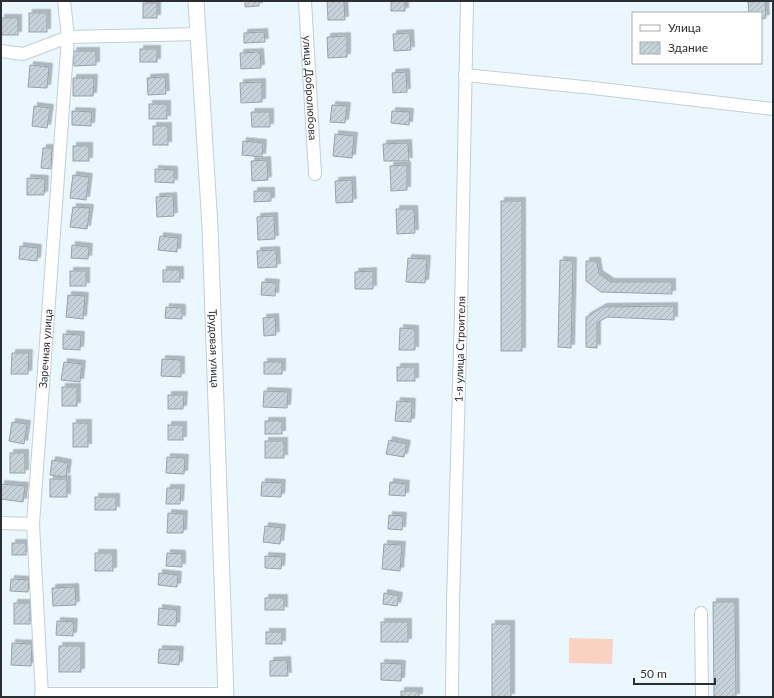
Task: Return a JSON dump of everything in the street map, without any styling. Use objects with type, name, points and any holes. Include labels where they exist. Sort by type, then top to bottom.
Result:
[{"type":"street","name":"Заречная улица","points":[[41,695],[33,524],[68,37],[64,1]]},
{"type":"street","name":"Трудовая улица","points":[[196,1],[212,256],[226,696]]},
{"type":"street","name":"улица Добролюбова","points":[[305,1],[315,174]]},
{"type":"street","name":"1-я улица Строителя","points":[[452,697],[467,1]]},
{"type":"street","points":[[1,51],[23,54],[68,37],[199,34]]},
{"type":"street","points":[[465,75],[773,109]]},
{"type":"street","points":[[1,523],[33,524]]},
{"type":"street","points":[[701,614],[702,697]]},
{"type":"street","points":[[41,695],[226,696]]},
{"type":"shaded area","points":[[569,638],[613,639],[612,664],[569,663]]},
{"type":"building","points":[[245,1],[259,1],[259,6],[245,7]]},
{"type":"building","points":[[327,1],[344,1],[345,20],[328,20]]},
{"type":"building","points":[[391,1],[405,1],[405,11],[391,11]]},
{"type":"building","points":[[765,1],[766,18],[762,19],[762,12],[749,12],[748,2]]},
{"type":"building","points":[[143,3],[157,3],[157,18],[143,18]]},
{"type":"building","points":[[29,13],[47,13],[47,32],[29,32]]},
{"type":"building","points":[[1,18],[18,18],[18,35],[1,35]]},
{"type":"building","points":[[264,32],[265,42],[244,43],[244,33]]},
{"type":"building","points":[[410,33],[411,50],[394,51],[393,34]]},
{"type":"building","points":[[347,36],[347,57],[328,58],[327,37]]},
{"type":"building","points":[[140,49],[157,49],[157,62],[140,62]]},
{"type":"building","points":[[73,51],[96,51],[96,65],[74,66]]},
{"type":"building","points":[[260,52],[261,68],[241,69],[240,53]]},
{"type":"building","points":[[30,65],[49,67],[47,88],[28,87]]},
{"type":"building","points":[[406,72],[407,92],[393,93],[392,73]]},
{"type":"building","points":[[165,77],[166,94],[148,95],[147,78]]},
{"type":"building","points":[[73,78],[94,78],[93,96],[73,96]]},
{"type":"building","points":[[262,82],[262,102],[241,103],[240,83]]},
{"type":"building","points":[[149,104],[167,104],[167,119],[149,119]]},
{"type":"building","points":[[332,105],[347,106],[345,123],[330,122]]},
{"type":"building","points":[[34,106],[50,108],[47,128],[32,126]]},
{"type":"building","points":[[72,111],[92,112],[91,126],[72,125]]},
{"type":"building","points":[[392,111],[410,112],[409,125],[391,123]]},
{"type":"building","points":[[251,112],[270,112],[270,127],[252,127]]},
{"type":"building","points":[[153,126],[168,126],[168,145],[153,145]]},
{"type":"building","points":[[335,134],[354,136],[352,158],[333,156]]},
{"type":"building","points":[[243,141],[263,143],[262,157],[242,155]]},
{"type":"building","points":[[408,143],[409,161],[384,161],[383,144]]},
{"type":"building","points":[[73,146],[89,146],[89,161],[73,161]]},
{"type":"building","points":[[43,148],[52,148],[51,169],[41,168]]},
{"type":"building","points":[[267,160],[268,180],[252,181],[251,161]]},
{"type":"building","points":[[407,165],[407,190],[391,191],[390,166]]},
{"type":"building","points":[[155,169],[174,170],[174,183],[155,182]]},
{"type":"building","points":[[73,175],[89,177],[86,200],[70,198]]},
{"type":"building","points":[[27,178],[45,179],[44,195],[27,195]]},
{"type":"building","points":[[352,180],[353,202],[336,203],[335,181]]},
{"type":"building","points":[[254,191],[271,191],[271,201],[254,202]]},
{"type":"building","points":[[173,196],[174,216],[157,217],[156,197]]},
{"type":"building","points":[[501,201],[522,201],[522,351],[501,351]]},
{"type":"building","points":[[73,207],[90,208],[87,229],[70,227]]},
{"type":"building","points":[[396,209],[414,209],[415,233],[397,234]]},
{"type":"building","points":[[274,216],[275,239],[258,240],[257,217]]},
{"type":"building","points":[[160,236],[178,238],[177,252],[158,250]]},
{"type":"building","points":[[72,245],[89,247],[88,259],[71,258]]},
{"type":"building","points":[[20,246],[38,248],[37,261],[19,259]]},
{"type":"building","points":[[276,250],[277,267],[258,268],[257,251]]},
{"type":"building","points":[[408,258],[427,259],[425,283],[406,282]]},
{"type":"building","points":[[560,260],[573,261],[571,348],[558,347]]},
{"type":"building","points":[[586,261],[597,261],[599,274],[611,282],[672,282],[672,294],[601,292],[586,281]]},
{"type":"building","points":[[163,270],[180,270],[180,282],[163,282]]},
{"type":"building","points":[[70,271],[86,271],[86,286],[70,286]]},
{"type":"building","points":[[373,271],[373,289],[355,289],[355,272]]},
{"type":"building","points":[[262,282],[276,283],[275,296],[261,295]]},
{"type":"building","points":[[68,295],[85,296],[83,319],[66,317]]},
{"type":"building","points":[[674,306],[674,320],[607,317],[597,323],[597,348],[586,347],[586,317],[603,307]]},
{"type":"building","points":[[166,307],[182,308],[182,319],[165,318]]},
{"type":"building","points":[[275,317],[276,335],[264,336],[263,318]]},
{"type":"building","points":[[400,328],[415,329],[415,350],[399,350]]},
{"type":"building","points":[[63,334],[81,335],[80,350],[63,349]]},
{"type":"building","points":[[12,353],[29,353],[28,374],[11,374]]},
{"type":"building","points":[[162,359],[181,360],[181,377],[161,376]]},
{"type":"building","points":[[64,362],[82,364],[80,382],[61,380]]},
{"type":"building","points":[[264,362],[282,362],[282,374],[264,374]]},
{"type":"building","points":[[397,367],[415,367],[415,381],[397,381]]},
{"type":"building","points":[[62,387],[77,387],[77,406],[62,406]]},
{"type":"building","points":[[264,391],[288,392],[287,408],[263,407]]},
{"type":"building","points":[[168,395],[184,395],[183,409],[168,409]]},
{"type":"building","points":[[397,401],[412,402],[411,422],[395,421]]},
{"type":"building","points":[[265,421],[282,421],[282,434],[265,434]]},
{"type":"building","points":[[12,422],[27,424],[24,444],[9,441]]},
{"type":"building","points":[[73,423],[88,423],[88,447],[73,447]]},
{"type":"building","points":[[168,425],[183,425],[183,440],[168,440]]},
{"type":"building","points":[[389,440],[407,444],[404,457],[386,454]]},
{"type":"building","points":[[265,441],[284,441],[284,458],[265,458]]},
{"type":"building","points":[[10,453],[25,453],[25,473],[10,473]]},
{"type":"building","points":[[167,457],[185,458],[184,474],[166,473]]},
{"type":"building","points":[[52,460],[68,463],[66,477],[50,475]]},
{"type":"building","points":[[50,479],[67,479],[67,497],[50,497]]},
{"type":"building","points":[[262,482],[282,483],[281,497],[261,496]]},
{"type":"building","points":[[390,482],[406,484],[405,496],[389,495]]},
{"type":"building","points":[[1,484],[25,486],[23,502],[1,499]]},
{"type":"building","points":[[167,488],[181,488],[180,504],[166,504]]},
{"type":"building","points":[[95,497],[116,497],[116,510],[95,510]]},
{"type":"building","points":[[168,513],[184,514],[183,533],[167,533]]},
{"type":"building","points":[[389,515],[403,516],[402,530],[388,529]]},
{"type":"building","points":[[265,526],[282,528],[280,544],[263,542]]},
{"type":"building","points":[[12,543],[26,543],[26,555],[12,555]]},
{"type":"building","points":[[384,544],[402,545],[400,571],[382,569]]},
{"type":"building","points":[[95,553],[113,553],[113,571],[95,571]]},
{"type":"building","points":[[167,553],[182,554],[182,567],[166,566]]},
{"type":"building","points":[[265,556],[282,557],[281,569],[265,568]]},
{"type":"building","points":[[159,573],[178,575],[177,587],[158,585]]},
{"type":"building","points":[[11,579],[29,580],[28,592],[10,591]]},
{"type":"building","points":[[75,587],[76,605],[53,606],[52,588]]},
{"type":"building","points":[[384,593],[399,596],[397,606],[383,604]]},
{"type":"building","points":[[265,598],[284,598],[284,610],[265,610]]},
{"type":"building","points":[[713,602],[735,602],[736,697],[714,697]]},
{"type":"building","points":[[14,603],[30,603],[30,624],[14,624]]},
{"type":"building","points":[[159,608],[177,610],[176,626],[158,625]]},
{"type":"building","points":[[57,621],[74,622],[73,636],[56,635]]},
{"type":"building","points":[[381,622],[408,622],[408,642],[381,642]]},
{"type":"building","points":[[492,624],[511,624],[511,697],[492,697]]},
{"type":"building","points":[[266,632],[282,632],[282,644],[266,644]]},
{"type":"building","points":[[12,643],[32,644],[31,666],[11,665]]},
{"type":"building","points":[[59,646],[81,646],[81,672],[59,672]]},
{"type":"building","points":[[159,649],[180,650],[179,665],[158,663]]},
{"type":"building","points":[[287,660],[288,676],[270,676],[270,661]]},
{"type":"building","points":[[381,663],[402,664],[401,681],[381,680]]},
{"type":"building","points":[[401,691],[419,691],[419,697],[401,697]]}]
